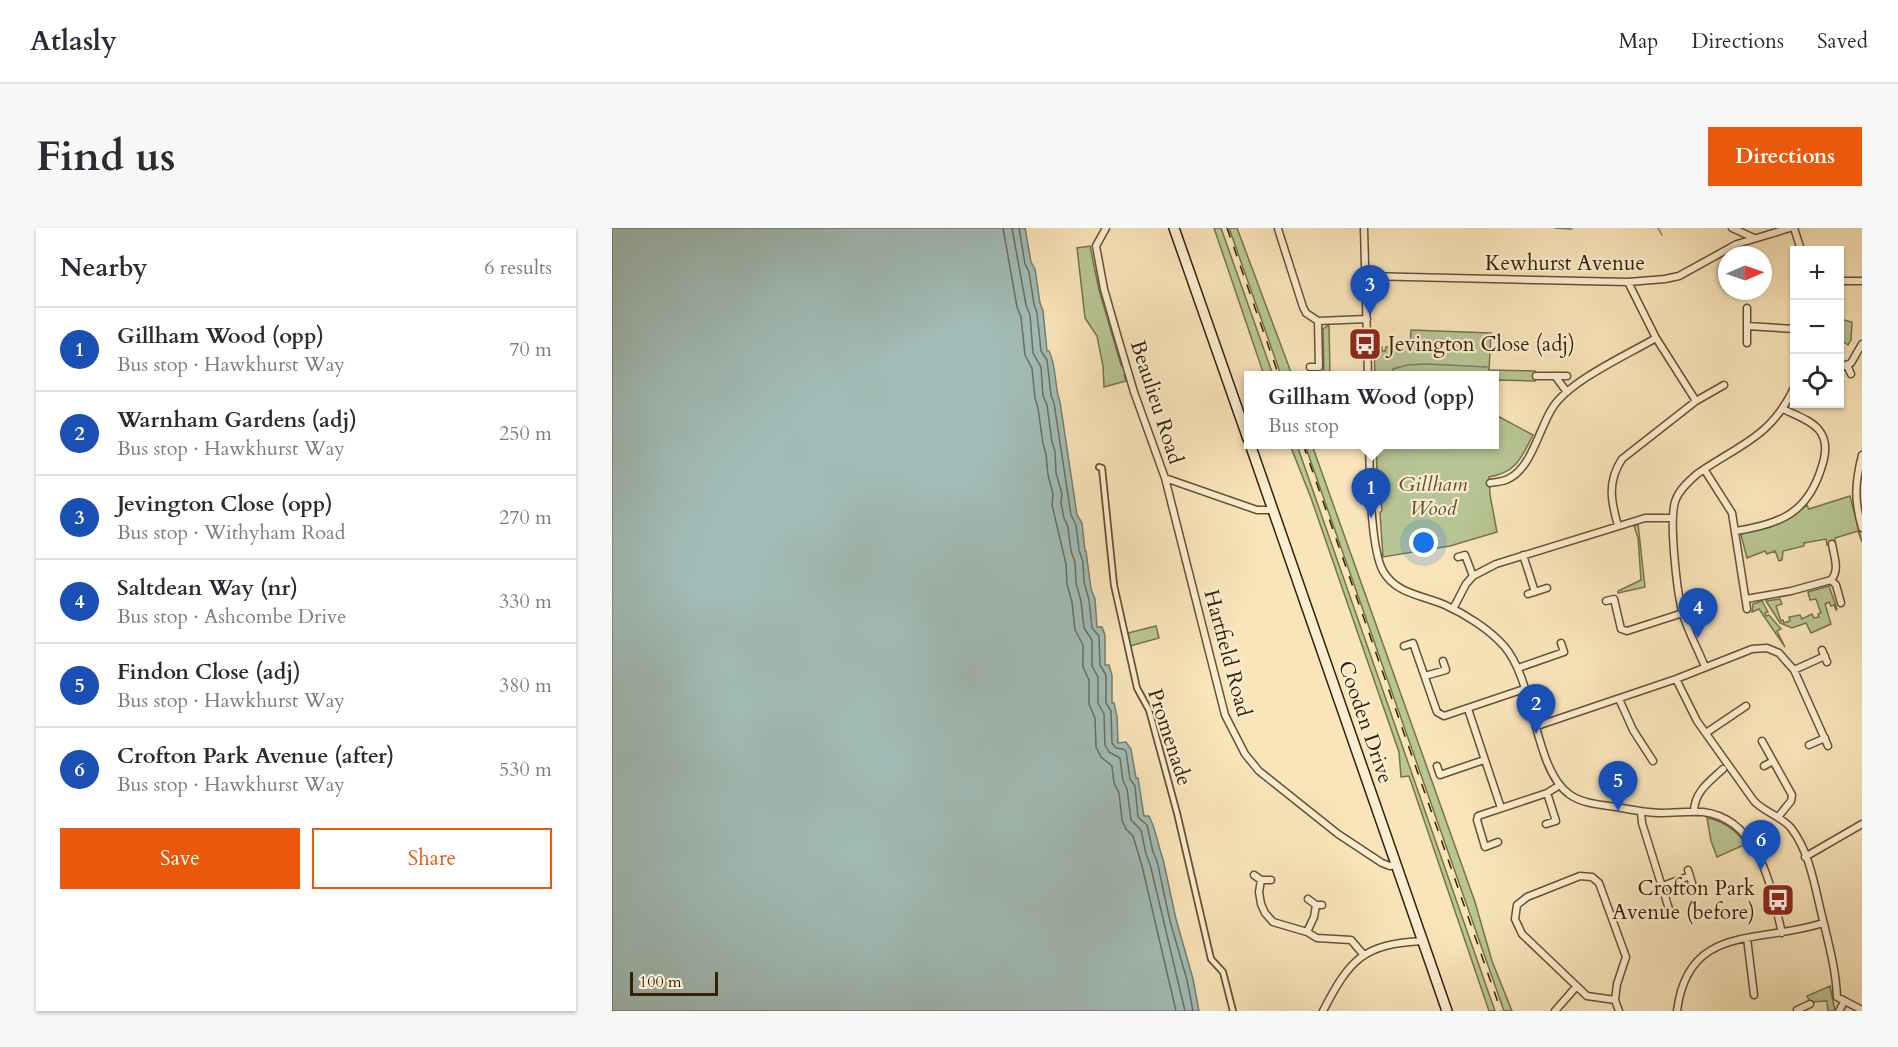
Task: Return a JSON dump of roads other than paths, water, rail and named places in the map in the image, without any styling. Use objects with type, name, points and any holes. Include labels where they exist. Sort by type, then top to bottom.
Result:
[{"type":"main road","points":[[1174,228],[1244,428]]},
{"type":"main road","name":"Cooden Drive","points":[[1252,449],[1447,1011]]},
{"type":"street","name":"Beaulieu Road","points":[[1106,228],[1095,246],[1104,289],[1134,392],[1165,478],[1257,510],[1273,510]]},
{"type":"street","points":[[1364,228],[1368,371]]},
{"type":"street","points":[[1732,228],[1754,238]]},
{"type":"street","points":[[1792,228],[1799,246]]},
{"type":"street","name":"Kewhurst Avenue","points":[[1365,276],[1628,282],[1665,279],[1679,276],[1716,254],[1754,238],[1792,228]]},
{"type":"street","points":[[1278,229],[1303,307],[1311,317],[1318,321],[1367,319]]},
{"type":"street","points":[[1844,281],[1862,281]]},
{"type":"street","points":[[1628,282],[1656,339],[1696,400]]},
{"type":"street","points":[[1747,343],[1748,308]]},
{"type":"street","points":[[1310,367],[1319,367],[1318,321]]},
{"type":"street","points":[[1747,326],[1790,329]]},
{"type":"street","points":[[1490,483],[1506,480],[1519,471],[1554,406],[1567,392],[1593,374],[1656,339]]},
{"type":"street","points":[[1844,366],[1851,363],[1862,344],[1854,340]]},
{"type":"street","points":[[1847,365],[1851,374]]},
{"type":"street","points":[[1536,376],[1567,376]]},
{"type":"street","points":[[1555,376],[1567,392]]},
{"type":"street","points":[[1618,526],[1610,495],[1611,483],[1618,464],[1632,449],[1696,400],[1724,386]]},
{"type":"street","points":[[1716,389],[1720,397]]},
{"type":"street","points":[[1705,667],[1683,613],[1678,590],[1674,506],[1689,480],[1759,435],[1776,420],[1790,396]]},
{"type":"street","points":[[1736,531],[1774,523],[1787,517],[1811,494],[1818,478],[1824,459],[1823,438],[1812,424],[1783,409]]},
{"type":"street","points":[[1370,449],[1374,517],[1380,563],[1390,580],[1405,592],[1453,609],[1504,646],[1518,668],[1553,774],[1560,785],[1575,798],[1592,803],[1641,812],[1704,812],[1728,820],[1741,829],[1751,842],[1761,862],[1782,933]]},
{"type":"street","points":[[1862,455],[1856,480],[1856,498],[1862,528]]},
{"type":"street","name":"Promenade","points":[[1099,466],[1102,468],[1114,585],[1137,688],[1149,710],[1177,813],[1211,959],[1223,972],[1233,1011]]},
{"type":"street","points":[[1704,469],[1732,513],[1747,609]]},
{"type":"street","name":"Hartfield Road","points":[[1165,478],[1225,715],[1245,754],[1275,785],[1338,834],[1382,863],[1390,866],[1397,865]]},
{"type":"street","points":[[1453,609],[1473,576],[1483,569],[1645,518],[1673,518]]},
{"type":"street","points":[[1746,598],[1791,591],[1831,580],[1836,574],[1832,544]]},
{"type":"street","points":[[1458,557],[1465,555],[1473,576]]},
{"type":"street","points":[[1523,555],[1532,593],[1547,588]]},
{"type":"street","points":[[1831,580],[1836,585],[1841,603]]},
{"type":"street","points":[[1606,601],[1614,599],[1622,629]]},
{"type":"street","points":[[1613,632],[1622,629],[1627,631],[1683,613]]},
{"type":"street","points":[[1404,646],[1413,643],[1437,712],[1444,716],[1524,689]]},
{"type":"street","points":[[1518,668],[1564,652],[1561,643]]},
{"type":"street","points":[[1537,726],[1676,679],[1752,649],[1767,648],[1779,653],[1794,670],[1828,746]]},
{"type":"street","points":[[1794,670],[1825,656]]},
{"type":"street","points":[[1425,676],[1446,670],[1443,661]]},
{"type":"street","points":[[1676,679],[1689,707],[1754,801],[1760,808],[1778,817],[1794,833],[1805,857],[1818,897],[1831,950],[1837,997],[1862,1010]]},
{"type":"street","points":[[1619,699],[1651,758],[1656,751]]},
{"type":"street","points":[[1468,709],[1501,808]]},
{"type":"street","points":[[1706,733],[1744,711]]},
{"type":"street","points":[[1809,746],[1825,738]]},
{"type":"street","points":[[1762,741],[1792,795],[1791,801],[1778,817]]},
{"type":"street","points":[[1437,766],[1440,775],[1484,760]]},
{"type":"street","points":[[1764,766],[1773,760]]},
{"type":"street","points":[[1694,812],[1694,800],[1700,791],[1720,772],[1724,781]]},
{"type":"street","points":[[1498,842],[1485,847],[1477,820],[1478,816],[1548,794],[1560,785]]},
{"type":"street","points":[[1546,824],[1556,821],[1548,794]]},
{"type":"street","points":[[1641,812],[1642,823],[1669,909]]},
{"type":"street","points":[[1805,857],[1862,824]]},
{"type":"street","points":[[1254,875],[1261,880],[1271,880]]},
{"type":"street","points":[[1615,1000],[1587,996],[1522,934],[1515,919],[1515,910],[1520,900],[1580,876],[1587,876],[1599,883],[1624,950],[1625,963],[1617,984],[1615,1000],[1618,1011]]},
{"type":"street","points":[[1662,886],[1690,876]]},
{"type":"street","points":[[1261,880],[1259,892],[1261,904],[1265,913],[1279,925],[1307,932],[1317,938],[1351,940],[1364,954]]},
{"type":"street","points":[[1307,932],[1319,905],[1308,899]]},
{"type":"street","points":[[1677,1011],[1682,985],[1691,968],[1707,951],[1723,943],[1823,923]]},
{"type":"street","points":[[1747,938],[1754,995]]},
{"type":"street","points":[[1323,1011],[1349,967],[1364,954],[1384,945],[1423,941]]},
{"type":"street","points":[[1555,1011],[1576,987]]},
{"type":"street","points":[[1839,1011],[1844,1002]]},
{"type":"street","points":[[1800,1010],[1810,1004]]},
{"type":"water","points":[[612,228],[1025,228],[1043,311],[1047,351],[1053,363],[1077,515],[1082,523],[1091,589],[1095,599],[1097,627],[1102,627],[1105,635],[1105,665],[1109,665],[1112,675],[1112,703],[1114,703],[1117,716],[1118,743],[1126,742],[1131,749],[1144,816],[1149,816],[1163,859],[1199,1011],[612,1011]]},
{"type":"waterway","points":[[1555,228],[1572,229]]},
{"type":"waterway","points":[[1658,228],[1662,235]]},
{"type":"waterway","points":[[1393,371],[1393,369],[1407,365],[1426,364],[1487,367]]},
{"type":"railway","points":[[1227,228],[1277,371]]},
{"type":"railway","points":[[1305,449],[1501,1011]]},
{"type":"place","name":"Jevington Close (opp)","points":[[1370,315]]},
{"type":"place","name":"Jevington Close (adj)","points":[[1365,344]]},
{"type":"place","name":"Gillham Wood (opp)","points":[[1371,518]]},
{"type":"place","name":"Saltdean Way (nr)","points":[[1698,638]]},
{"type":"place","name":"Warnham Gardens (adj)","points":[[1536,734]]},
{"type":"place","name":"Findon Close (adj)","points":[[1618,811]]},
{"type":"place","name":"Crofton Park Avenue (after)","points":[[1761,870]]},
{"type":"place","name":"Crofton Park Avenue (before)","points":[[1778,900]]},
{"type":"park label","name":"Gillham Wood","points":[[1433,496]]}]
